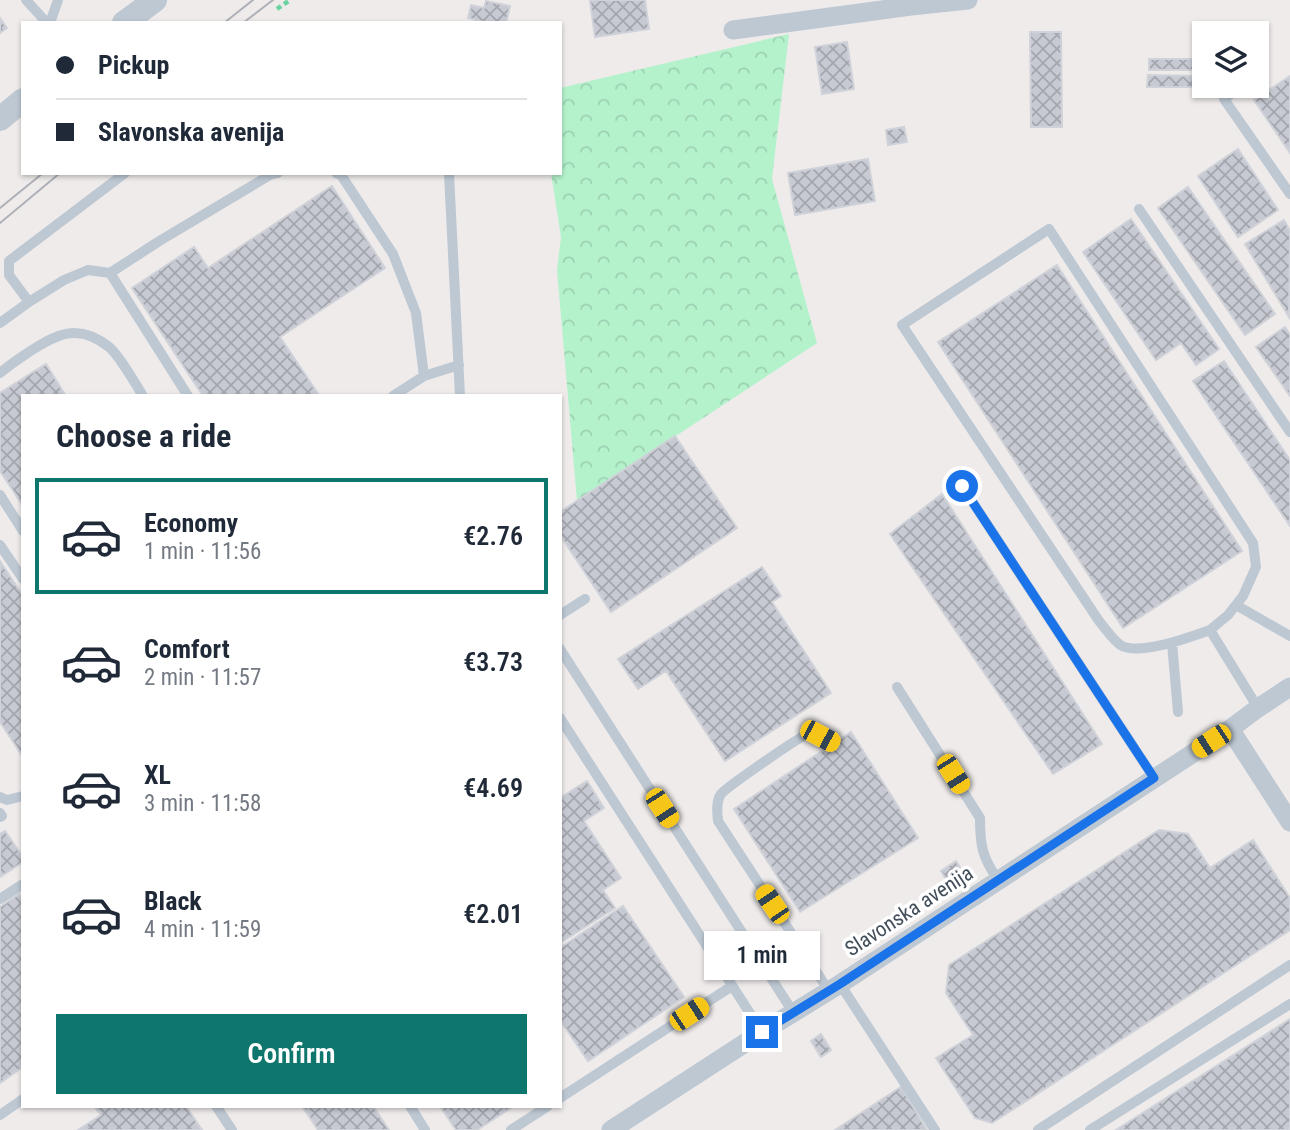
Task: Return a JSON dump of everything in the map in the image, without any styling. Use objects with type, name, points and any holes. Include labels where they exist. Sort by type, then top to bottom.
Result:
[{"type":"street","points":[[127,21],[155,0]]},
{"type":"street","points":[[733,30],[968,0]]},
{"type":"street","points":[[0,118],[21,102]]},
{"type":"street","name":"Slavonska avenija","points":[[611,1130],[1230,729],[1290,687]]},
{"type":"street","points":[[1230,729],[1290,822]]},
{"type":"lane","points":[[26,0],[46,21]]},
{"type":"lane","points":[[49,21],[58,0]]},
{"type":"lane","points":[[1225,98],[1290,194]]},
{"type":"lane","points":[[29,302],[9,275],[9,261],[122,175]]},
{"type":"lane","points":[[0,323],[64,280],[88,270],[110,273],[270,175]]},
{"type":"lane","points":[[341,175],[393,254],[416,313],[424,376]]},
{"type":"lane","points":[[449,175],[460,394]]},
{"type":"lane","points":[[1139,209],[1290,432]]},
{"type":"lane","points":[[1049,229],[1253,543],[1256,568],[1243,596],[1228,615],[1210,630],[1172,643],[1140,648],[1123,646],[1111,636],[902,326],[1049,229]]},
{"type":"lane","points":[[110,273],[187,394]]},
{"type":"lane","points":[[0,373],[55,336],[71,332],[87,333],[110,348],[142,394]]},
{"type":"lane","points":[[396,394],[424,376],[459,365]]},
{"type":"lane","points":[[962,486],[1154,778]]},
{"type":"lane","points":[[0,495],[21,528]]},
{"type":"lane","points":[[0,545],[21,576]]},
{"type":"lane","points":[[562,614],[585,599]]},
{"type":"lane","points":[[1236,605],[1290,636]]},
{"type":"lane","points":[[1210,630],[1258,708]]},
{"type":"lane","points":[[1172,643],[1178,712]]},
{"type":"lane","points":[[562,652],[793,1013]]},
{"type":"lane","points":[[897,687],[980,818],[980,842],[989,866],[998,880]]},
{"type":"lane","points":[[562,721],[762,1032]]},
{"type":"lane","points":[[834,743],[808,734],[752,770],[721,794],[717,806],[718,821],[935,1130]]},
{"type":"lane","points":[[0,797],[7,800],[21,796]]},
{"type":"lane","points":[[0,899],[21,885]]},
{"type":"lane","points":[[1038,1130],[1290,965]]},
{"type":"lane","points":[[562,1097],[732,986]]},
{"type":"lane","points":[[1090,1130],[1290,1004]]},
{"type":"lane","points":[[0,1115],[21,1100]]},
{"type":"lane","points":[[217,1108],[232,1130]]},
{"type":"lane","points":[[411,1108],[425,1130]]},
{"type":"lane","points":[[511,1130],[545,1108]]},
{"type":"path","points":[[277,9],[290,0]]},
{"type":"green space","points":[[789,34],[772,179],[817,343],[577,501],[557,270],[561,237],[551,175],[562,175],[562,88]]},
{"type":"building","points":[[645,0],[649,29],[595,37],[590,1]]},
{"type":"building","points":[[486,1],[510,6],[506,21],[468,18],[471,5],[484,8]]},
{"type":"building","points":[[0,18],[7,28],[0,33]]},
{"type":"building","points":[[1030,32],[1061,32],[1062,127],[1031,127]]},
{"type":"building","points":[[847,42],[854,89],[822,94],[815,47]]},
{"type":"building","points":[[1149,59],[1192,59],[1192,70],[1149,70]]},
{"type":"building","points":[[1148,75],[1192,76],[1192,87],[1147,87]]},
{"type":"building","points":[[1290,76],[1290,153],[1254,100],[1269,98],[1269,90]]},
{"type":"building","points":[[904,127],[907,142],[888,145],[886,130]]},
{"type":"building","points":[[1238,149],[1278,210],[1238,237],[1198,176]]},
{"type":"building","points":[[868,159],[875,201],[795,215],[788,173]]},
{"type":"building","points":[[332,186],[385,268],[280,337],[318,394],[202,394],[132,288],[194,247],[208,268]]},
{"type":"building","points":[[1188,187],[1275,314],[1245,335],[1158,208]]},
{"type":"building","points":[[1131,219],[1219,349],[1196,365],[1181,343],[1156,360],[1083,252]]},
{"type":"building","points":[[1284,220],[1290,231],[1289,317],[1245,244]]},
{"type":"building","points":[[1057,265],[1242,551],[1123,628],[938,342]]},
{"type":"building","points":[[1285,327],[1290,335],[1290,396],[1256,347]]},
{"type":"building","points":[[1224,361],[1290,460],[1290,526],[1193,381]]},
{"type":"building","points":[[46,364],[65,394],[21,394],[21,503],[0,471],[0,393]]},
{"type":"building","points":[[675,436],[737,528],[611,612],[562,538],[562,511]]},
{"type":"building","points":[[942,494],[1102,744],[1053,774],[890,534]]},
{"type":"building","points":[[0,561],[21,593],[21,754],[0,722]]},
{"type":"building","points":[[762,567],[781,596],[772,602],[831,693],[725,761],[666,671],[638,689],[618,659]]},
{"type":"building","points":[[851,732],[918,838],[800,912],[734,809]]},
{"type":"building","points":[[587,781],[604,808],[584,821],[621,878],[603,890],[615,908],[562,942],[562,797]]},
{"type":"building","points":[[1159,830],[1188,834],[1210,868],[1253,840],[1290,898],[1290,930],[992,1123],[975,1118],[936,1058],[973,1035],[946,993],[949,965]]},
{"type":"building","points":[[5,831],[21,854],[21,863],[0,877],[0,834]]},
{"type":"building","points":[[956,861],[963,872],[948,882],[941,871]]},
{"type":"building","points":[[19,894],[21,897],[21,1068],[0,1083],[0,907]]},
{"type":"building","points":[[623,906],[684,997],[588,1061],[562,1023],[562,947]]},
{"type":"building","points":[[1290,1019],[1290,1130],[1116,1130]]},
{"type":"building","points":[[821,1034],[831,1050],[821,1057],[811,1041]]},
{"type":"building","points":[[901,1087],[927,1130],[835,1130]]},
{"type":"building","points":[[96,1108],[187,1108],[202,1130],[78,1130],[101,1115]]},
{"type":"building","points":[[303,1108],[374,1108],[389,1130],[318,1130]]},
{"type":"building","points":[[441,1108],[511,1108],[477,1130],[456,1130]]},
{"type":"tram line","points":[[227,21],[253,0]]},
{"type":"tram line","points":[[246,21],[273,0]]},
{"type":"tram line","points":[[0,208],[41,175]]},
{"type":"tram line","points":[[0,223],[58,175]]},
{"type":"route","points":[[762,1032],[840,984],[1154,778],[962,486]]}]
